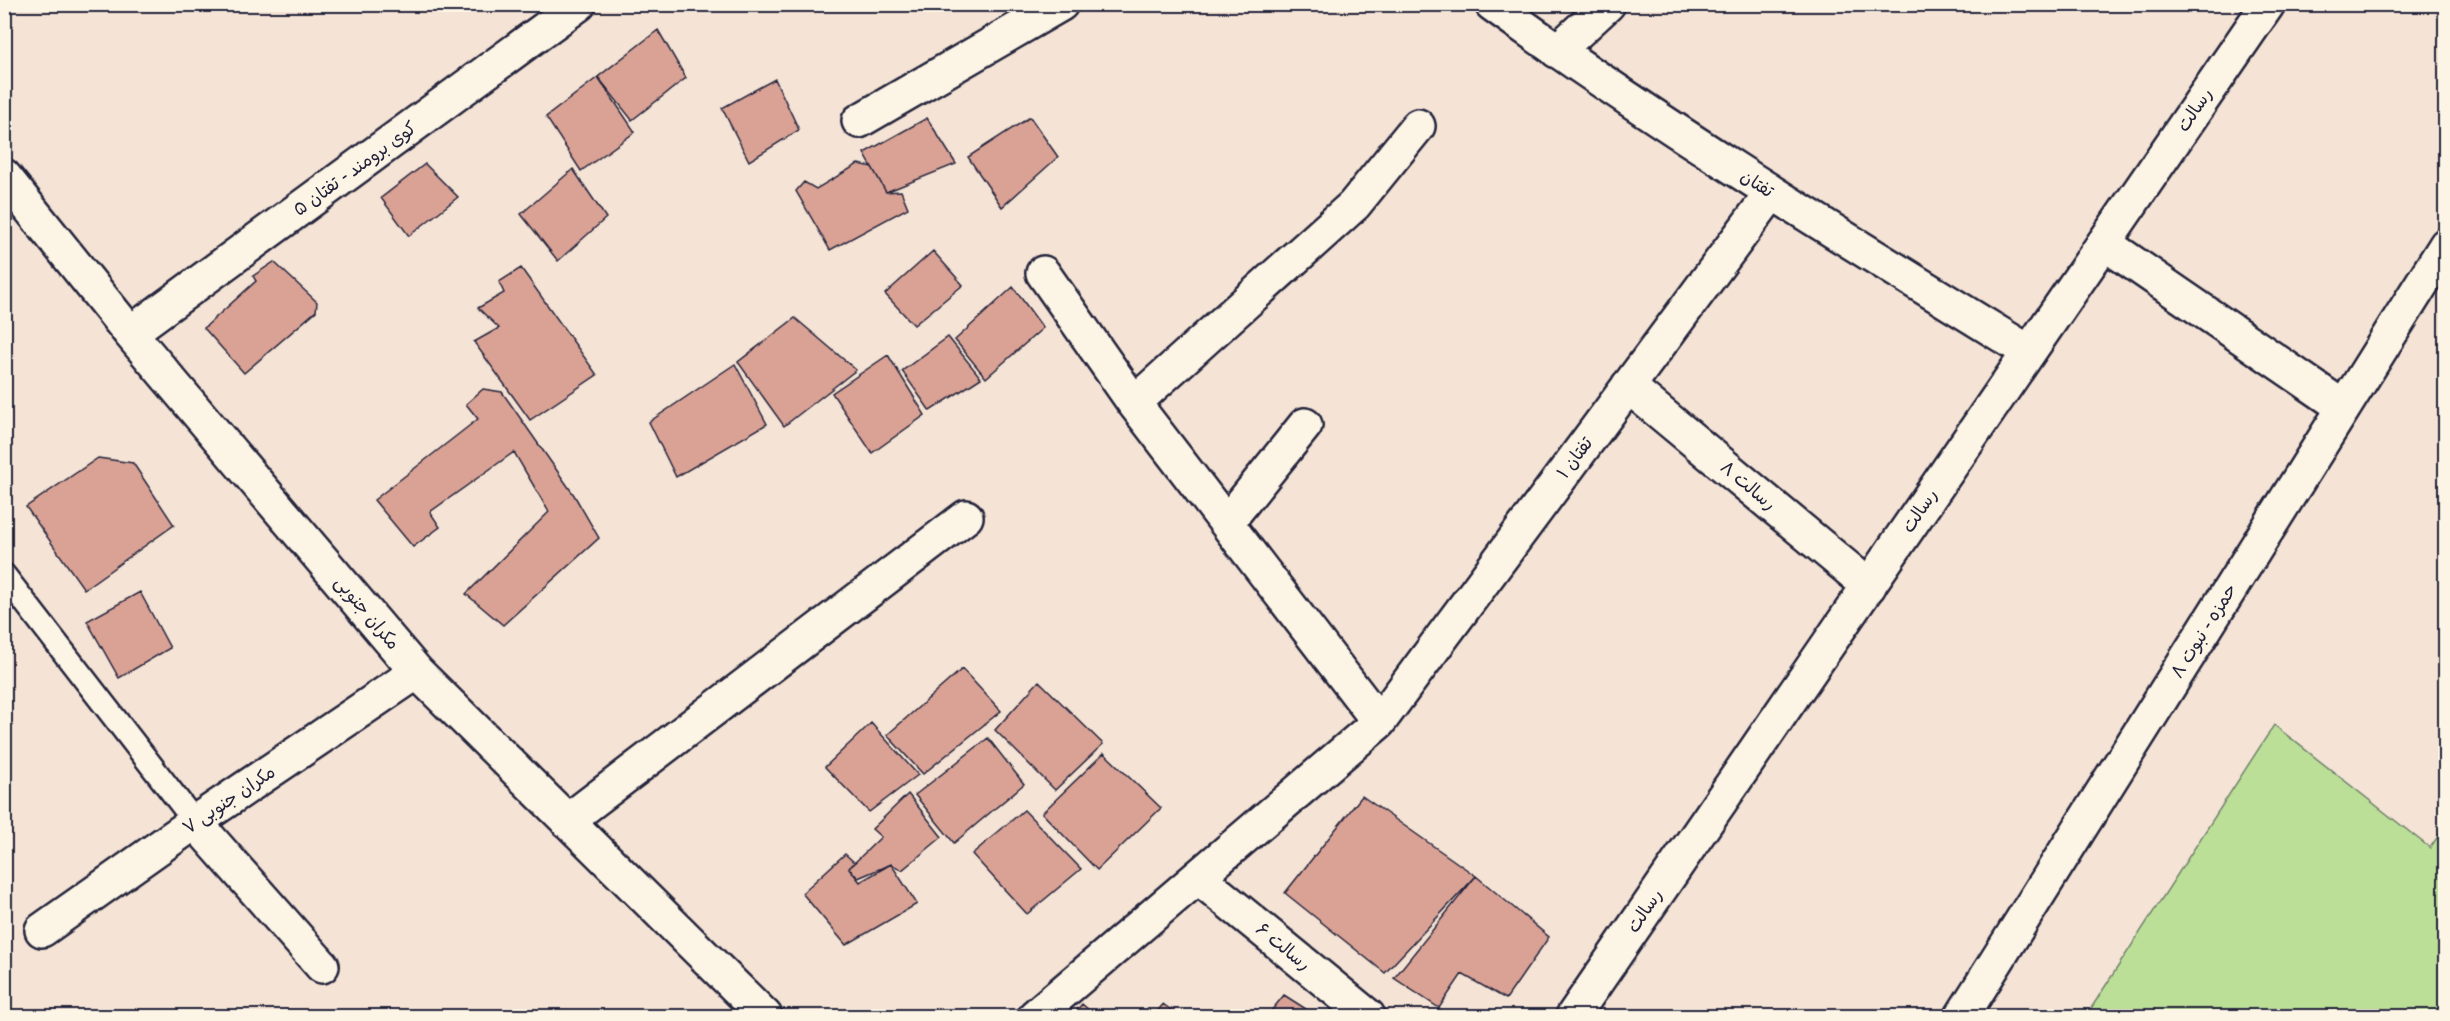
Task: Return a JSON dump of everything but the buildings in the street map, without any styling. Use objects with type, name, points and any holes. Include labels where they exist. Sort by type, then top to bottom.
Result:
[{"type":"street","name":"کوی برومند - تفتان ۵","points":[[130,333],[579,4]]},
{"type":"street","points":[[859,121],[1061,4]]},
{"type":"street","name":"تفتان","points":[[1492,4],[1557,51],[1771,194],[2029,352]]},
{"type":"street","points":[[1557,51],[1608,4]]},
{"type":"street","name":"رسالت","points":[[1573,1017],[2268,4]]},
{"type":"street","points":[[1134,403],[1354,205],[1418,126]]},
{"type":"street","name":"مکران جنوبی","points":[[4,176],[130,333],[417,672],[765,1017]]},
{"type":"street","name":"تفتان ۱","points":[[1035,1017],[1379,722],[1771,194]]},
{"type":"street","points":[[2104,243],[2343,407]]},
{"type":"street","name":"حمزه - نبوت ۸","points":[[1962,1017],[2343,407],[2444,250]]},
{"type":"street","points":[[1043,273],[1134,403],[1379,722]]},
{"type":"street","name":"رسالت ۸","points":[[1628,386],[1869,586]]},
{"type":"street","points":[[1227,522],[1305,425]]},
{"type":"street","points":[[567,821],[966,517]]},
{"type":"street","name":"مکران جنوبی ۷","points":[[42,930],[195,822],[417,672]]},
{"type":"street","points":[[195,822],[322,966]]},
{"type":"street","name":"رسالت ۶","points":[[1198,877],[1368,1017]]},
{"type":"lane","points":[[4,575],[195,822]]},
{"type":"green space","points":[[2274,725],[2430,848],[2445,826],[2445,1016],[2086,1016]]}]
